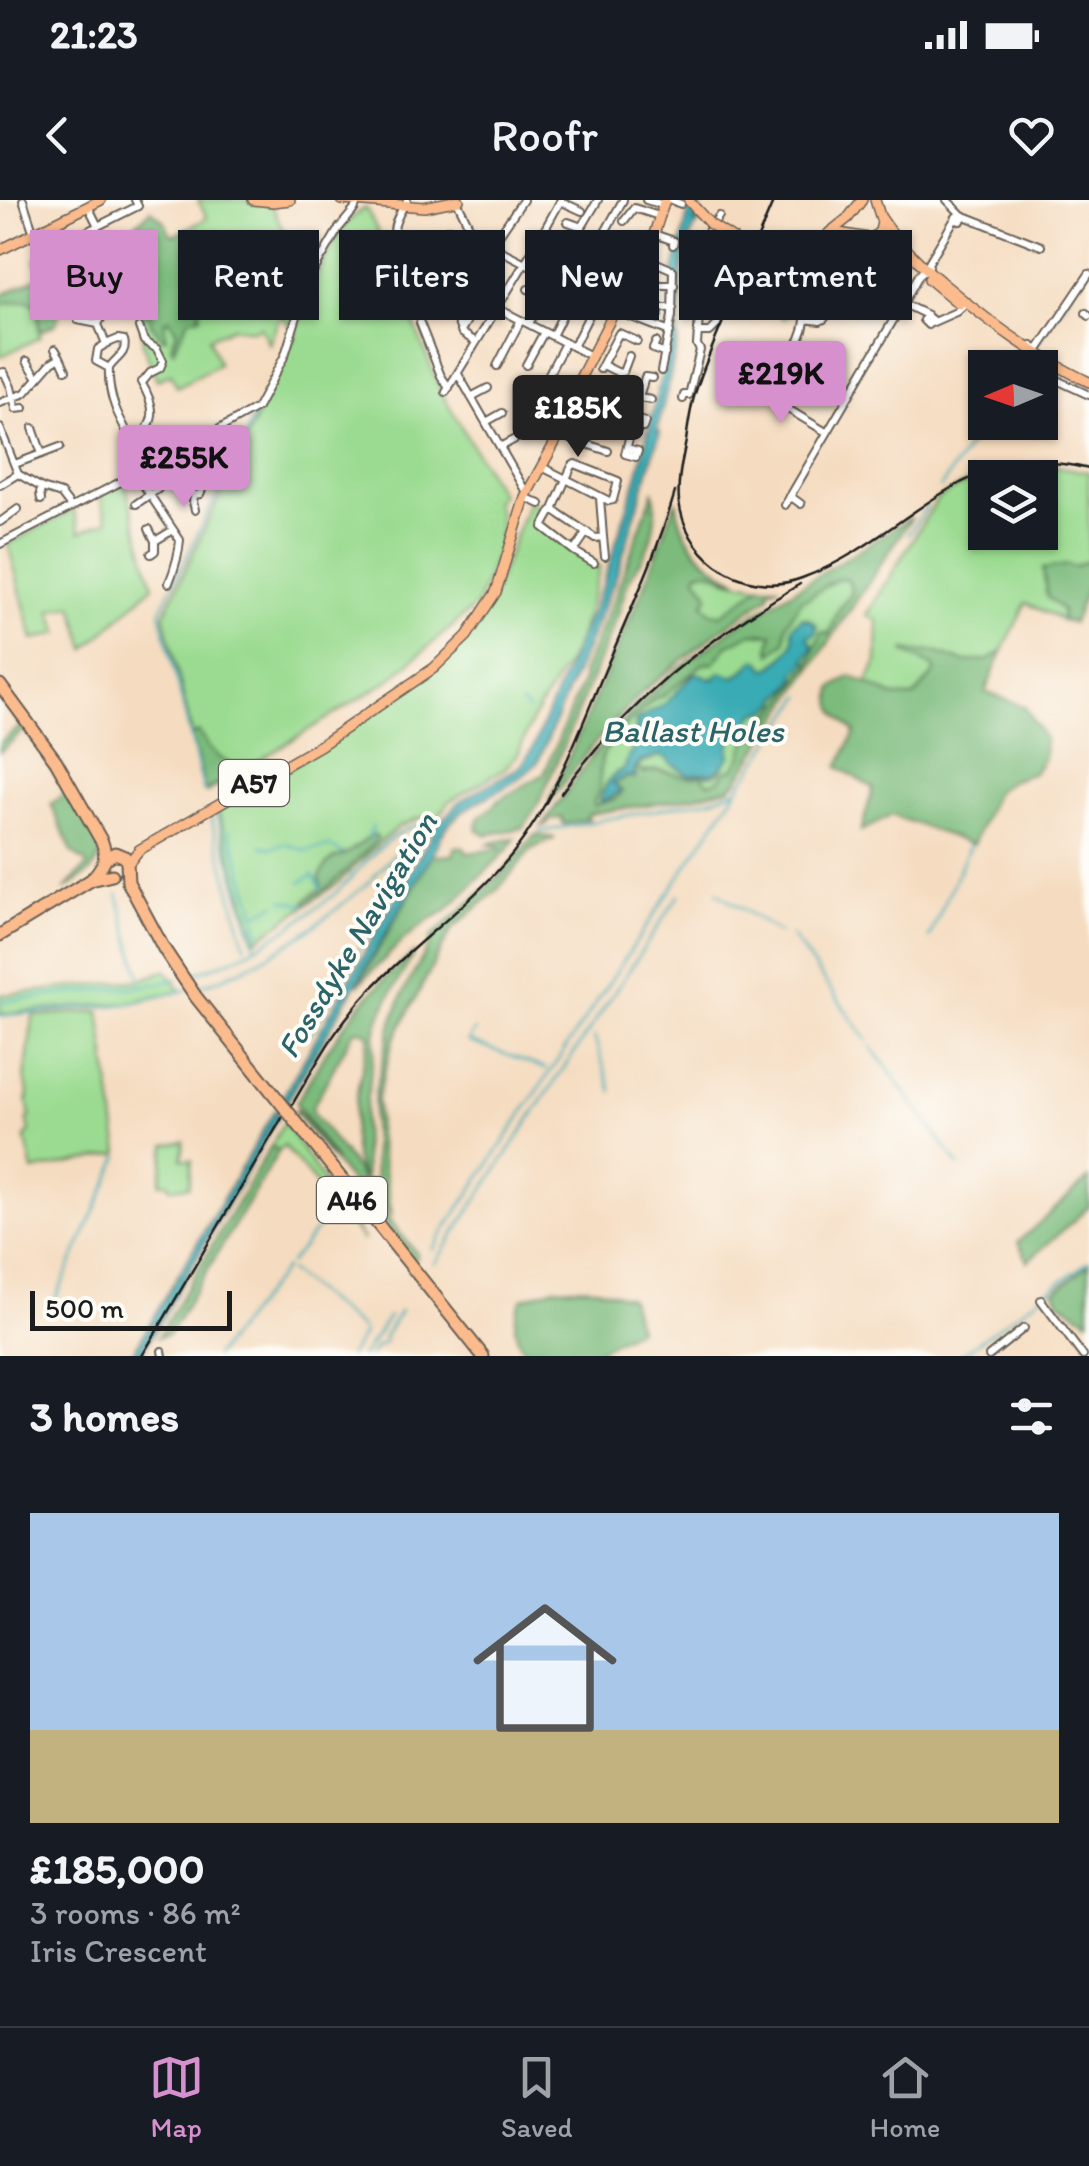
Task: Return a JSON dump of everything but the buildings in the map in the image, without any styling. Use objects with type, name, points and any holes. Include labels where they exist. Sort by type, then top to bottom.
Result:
[{"type":"highway","name":"A46","points":[[0,682],[52,748],[79,790],[110,846],[115,864],[194,998],[480,1356]]},
{"type":"highway","points":[[1,933],[115,864]]},
{"type":"main road","points":[[42,230],[100,200]]},
{"type":"main road","points":[[253,200],[290,200]]},
{"type":"main road","points":[[342,200],[432,207],[458,200]]},
{"type":"main road","points":[[875,200],[882,222],[880,230]]},
{"type":"main road","points":[[686,202],[720,230]]},
{"type":"main road","points":[[832,230],[859,204],[868,206],[960,306],[1018,350]]},
{"type":"main road","name":"A57","points":[[656,230],[665,205]]},
{"type":"main road","points":[[848,218],[851,230]]},
{"type":"main road","points":[[0,250],[30,236]]},
{"type":"main road","points":[[912,260],[940,281],[960,306],[1089,388]]},
{"type":"main road","name":"A57","points":[[115,864],[308,753],[448,656],[476,624],[496,592],[526,494],[559,435],[591,356],[613,330],[614,320]]},
{"type":"main road","points":[[1058,376],[1089,388]]},
{"type":"street","points":[[22,200],[33,230]]},
{"type":"street","points":[[458,200],[471,230]]},
{"type":"street","points":[[503,230],[523,200]]},
{"type":"street","points":[[544,230],[561,200],[582,211]]},
{"type":"street","points":[[568,222],[582,227],[598,200]]},
{"type":"street","points":[[606,230],[624,200]]},
{"type":"street","points":[[646,200],[665,205]]},
{"type":"street","points":[[0,531],[3,542],[252,413],[282,362],[308,280],[358,201]]},
{"type":"street","points":[[624,221],[634,208],[686,202]]},
{"type":"street","points":[[90,230],[136,203]]},
{"type":"street","points":[[395,230],[403,205]]},
{"type":"street","points":[[88,206],[98,226]]},
{"type":"street","points":[[709,230],[719,216]]},
{"type":"street","points":[[785,505],[826,432],[918,312],[924,270],[957,216],[1041,246]]},
{"type":"street","points":[[659,236],[674,241],[673,245]]},
{"type":"street","points":[[505,253],[525,263],[505,295]]},
{"type":"street","points":[[659,265],[673,270],[674,285],[670,332],[661,371]]},
{"type":"street","points":[[1001,324],[1038,350],[1088,277]]},
{"type":"street","points":[[659,284],[674,285]]},
{"type":"street","points":[[918,312],[939,318],[960,306]]},
{"type":"street","points":[[661,309],[673,308]]},
{"type":"street","points":[[505,312],[591,356]]},
{"type":"street","points":[[78,320],[98,324]]},
{"type":"street","points":[[98,324],[100,320]]},
{"type":"street","points":[[456,320],[464,335],[476,342]]},
{"type":"street","points":[[461,330],[467,320]]},
{"type":"street","points":[[420,324],[448,390],[490,320]]},
{"type":"street","points":[[526,365],[557,320]]},
{"type":"street","points":[[523,413],[534,402],[585,320]]},
{"type":"street","points":[[624,320],[613,330],[602,367],[622,372],[628,356]]},
{"type":"street","points":[[638,320],[670,332]]},
{"type":"street","points":[[683,399],[690,395],[700,350],[700,320]]},
{"type":"street","points":[[699,332],[710,332],[719,320]]},
{"type":"street","points":[[748,398],[796,346],[806,320]]},
{"type":"street","points":[[497,366],[525,322]]},
{"type":"street","points":[[98,324],[106,344]]},
{"type":"street","points":[[134,444],[151,426],[151,404],[142,382],[163,361],[157,350],[144,341],[139,327]]},
{"type":"street","points":[[613,330],[638,341]]},
{"type":"street","points":[[109,368],[96,361],[98,349],[124,340],[124,352],[109,368],[109,392],[122,427],[146,466]]},
{"type":"street","points":[[656,342],[653,349],[665,354]]},
{"type":"street","points":[[55,349],[66,370]]},
{"type":"street","points":[[0,404],[25,394],[60,357]]},
{"type":"street","points":[[27,361],[38,378]]},
{"type":"street","points":[[0,373],[4,372],[12,386],[16,409],[24,408]]},
{"type":"street","points":[[458,374],[526,494],[540,504]]},
{"type":"street","points":[[631,406],[640,398],[646,377]]},
{"type":"street","points":[[613,398],[618,383]]},
{"type":"street","points":[[577,384],[631,406]]},
{"type":"street","points":[[761,384],[784,406],[826,432]]},
{"type":"street","points":[[471,397],[488,388]]},
{"type":"street","points":[[640,398],[651,400]]},
{"type":"street","points":[[627,448],[633,422],[631,406]]},
{"type":"street","points":[[567,410],[616,426]]},
{"type":"street","points":[[486,422],[502,413]]},
{"type":"street","points":[[33,428],[42,454]]},
{"type":"street","points":[[221,430],[229,444],[240,438]]},
{"type":"street","points":[[0,431],[18,474],[61,494],[71,507]]},
{"type":"street","points":[[559,435],[608,451]]},
{"type":"street","points":[[500,447],[517,438]]},
{"type":"street","points":[[15,464],[60,448]]},
{"type":"street","points":[[0,456],[9,452]]},
{"type":"street","points":[[176,453],[186,487],[194,494],[200,494],[207,479],[228,469]]},
{"type":"street","points":[[146,466],[164,454]]},
{"type":"street","points":[[542,467],[566,479],[600,498],[617,503],[618,481],[573,464],[566,479],[554,509],[544,529],[594,563]]},
{"type":"street","points":[[133,473],[181,544],[169,582]]},
{"type":"street","points":[[0,484],[18,474]]},
{"type":"street","points":[[41,500],[42,488]]},
{"type":"street","points":[[136,504],[158,489]]},
{"type":"street","points":[[194,494],[195,510]]},
{"type":"street","points":[[790,496],[800,504]]},
{"type":"street","points":[[600,498],[605,556]]},
{"type":"street","points":[[554,509],[595,538],[603,537]]},
{"type":"street","points":[[0,522],[18,510]]},
{"type":"street","points":[[149,529],[156,550],[151,554]]},
{"type":"street","points":[[155,541],[173,530]]},
{"type":"street","points":[[574,551],[587,532]]},
{"type":"street","points":[[1041,1300],[1083,1356]]},
{"type":"street","points":[[1042,1318],[1050,1313]]},
{"type":"street","points":[[1060,1326],[1068,1320]]},
{"type":"street","points":[[988,1356],[1020,1329]]},
{"type":"green space","points":[[198,200],[271,204],[283,230],[187,230],[207,218]]},
{"type":"green space","points":[[366,208],[377,230],[342,230]]},
{"type":"green space","points":[[151,210],[165,222],[170,234],[178,234],[178,320],[188,320],[173,350],[177,332],[169,319],[164,321],[166,338],[151,324],[151,320],[158,320],[158,230],[131,229]]},
{"type":"green space","points":[[339,235],[339,320],[413,320],[441,392],[501,495],[495,500],[500,517],[499,547],[477,605],[388,681],[206,793],[164,615],[300,320],[319,320],[319,271]]},
{"type":"green space","points":[[30,282],[30,302],[0,304],[0,296]]},
{"type":"green space","points":[[30,301],[30,320],[38,320],[40,337],[0,357],[0,304]]},
{"type":"green space","points":[[169,319],[177,332],[173,350],[188,320],[279,320],[269,344],[260,327],[233,327],[209,338],[219,364],[177,387],[171,374],[157,380],[143,345],[142,320],[154,320],[166,338],[164,321]]},
{"type":"green space","points":[[38,320],[57,320],[56,324],[39,332]]},
{"type":"green space","points":[[1058,467],[1089,472],[1089,561],[1074,567],[1043,569],[1047,597],[1063,610],[1062,620],[1026,603],[1003,650],[989,660],[964,662],[932,651],[906,653],[934,667],[935,672],[914,697],[896,697],[867,684],[877,661],[878,621],[867,615],[937,499],[968,483],[968,550],[1058,550]]},
{"type":"green space","points":[[125,482],[153,586],[86,649],[73,606],[51,610],[59,633],[33,640],[8,544],[74,510],[80,532],[108,521],[99,494]]},
{"type":"green space","points":[[653,492],[655,515],[650,541],[629,581],[545,790],[522,828],[487,835],[478,830],[481,816],[497,801],[544,774]]},
{"type":"green space","points":[[529,500],[541,507],[534,521],[537,525],[600,568],[576,648],[532,720],[518,754],[504,769],[450,801],[436,820],[421,817],[398,827],[338,883],[256,940],[217,808],[276,777],[438,666],[487,610]]},
{"type":"green space","points":[[676,500],[682,526],[695,548],[737,580],[698,572],[708,597],[703,605],[721,615],[760,586],[780,586],[769,590],[769,596],[643,691],[592,746],[548,804],[646,582]]},
{"type":"green space","points":[[912,517],[736,782],[728,788],[683,799],[589,814],[589,819],[565,824],[562,817],[542,826],[592,756],[639,704],[739,624]],"holes":[[[839,579],[849,581],[852,593],[839,609],[829,634],[822,632],[810,667],[802,672],[762,728],[746,742],[734,769],[710,782],[702,775],[644,773],[639,769],[635,778],[613,783],[623,792],[615,799],[594,806],[604,753],[655,698],[703,664],[714,663],[727,646],[752,633],[773,634],[771,654],[785,642],[787,624],[801,600]]]},
{"type":"green space","points":[[1089,561],[1089,582],[1073,623],[1062,620],[1062,610],[1047,597],[1043,569],[1074,567]]},
{"type":"green space","points":[[702,570],[760,586],[721,616],[703,605],[707,591],[696,576]]},
{"type":"green space","points":[[833,581],[849,581],[852,593],[839,609],[829,634],[822,632],[811,667],[800,675],[755,734],[734,769],[710,782],[701,775],[659,770],[634,776],[640,765],[661,756],[692,773],[712,775],[721,771],[735,735],[755,713],[777,703],[807,662],[813,645],[807,639],[815,634],[817,625],[807,618],[793,626],[791,646],[774,665],[766,669],[759,660],[734,677],[691,678],[665,705],[639,719],[625,768],[612,776],[600,798],[623,792],[594,806],[604,753],[655,698],[703,664],[714,663],[727,646],[752,633],[773,634],[769,650],[801,600]]},
{"type":"green space","points":[[905,650],[931,651],[964,662],[989,660],[1003,650],[985,692],[1024,706],[1045,739],[1044,758],[1034,773],[1010,781],[996,791],[973,845],[892,815],[861,831],[873,788],[838,767],[855,732],[834,709],[833,688],[851,676],[895,697],[914,697],[935,672],[934,667]]},
{"type":"green space","points":[[0,691],[53,763],[101,851],[92,869],[64,890],[87,864],[72,852],[51,804],[64,795],[63,790],[37,744],[24,730],[0,752],[0,742],[21,726],[0,697]]},
{"type":"green space","points":[[199,732],[212,752],[232,765],[233,774],[205,791],[191,735]]},
{"type":"green space","points":[[621,778],[631,778],[617,786],[612,783]]},
{"type":"green space","points":[[374,834],[378,838],[369,848],[304,907],[306,900],[322,887],[319,878],[327,864]]},
{"type":"green space","points":[[535,835],[554,839],[533,848],[497,890],[452,929],[393,1041],[377,1099],[378,1137],[392,1216],[379,1196],[375,1177],[372,1120],[393,1019],[430,938],[501,875]]},
{"type":"green space","points":[[515,838],[446,911],[403,940],[358,985],[433,854],[453,855],[455,847],[463,847],[467,853],[500,849],[486,844]]},
{"type":"green space","points":[[415,952],[377,1025],[363,1123],[365,1181],[355,1155],[353,1124],[369,1034],[354,1031],[312,1108],[356,1169],[365,1190],[417,1254],[413,1260],[294,1112],[297,1110],[336,1161],[296,1103],[353,1014]]},
{"type":"green space","points":[[166,970],[181,991],[128,1003],[0,1014],[0,995],[141,980]]},
{"type":"green space","points":[[100,1011],[119,1152],[33,1171],[25,1136],[30,1132],[30,1118],[25,1078],[33,1016]]},
{"type":"green space","points":[[284,1122],[350,1213],[348,1218],[364,1241],[284,1146],[279,1151],[271,1146]]},
{"type":"green space","points":[[184,1141],[182,1159],[192,1160],[189,1186],[170,1188],[169,1183],[160,1183],[166,1145]]},
{"type":"green space","points":[[271,1146],[279,1151],[169,1334],[158,1337]]},
{"type":"green space","points":[[1089,1178],[1089,1207],[1028,1261],[1018,1242]]},
{"type":"green space","points":[[1089,1264],[1089,1320],[1059,1301],[1055,1291]]},
{"type":"green space","points":[[554,1288],[597,1288],[630,1298],[638,1329],[593,1353],[528,1356],[515,1328],[522,1299]]},
{"type":"water","points":[[692,200],[707,200],[699,209],[695,223],[700,221],[694,230],[684,230]]},
{"type":"water","points":[[679,250],[678,337],[657,431],[660,432],[617,574],[538,762],[511,784],[466,809],[444,831],[285,1105],[281,1100],[437,825],[461,801],[521,766],[533,748],[603,584],[638,474],[670,341],[674,269]]},
{"type":"water","name":"Ballast Holes","points":[[802,618],[813,621],[817,629],[808,636],[814,648],[807,662],[777,703],[755,713],[733,738],[730,757],[719,769],[690,775],[659,756],[640,762],[634,778],[627,776],[613,783],[621,791],[600,801],[609,781],[625,768],[632,753],[636,721],[665,704],[695,673],[710,679],[720,672],[734,677],[755,660],[766,669],[774,665],[786,655],[793,640],[793,626]]},
{"type":"water","points":[[275,1110],[279,1115],[140,1356],[131,1356]]},
{"type":"waterway","points":[[1036,344],[1089,265]]},
{"type":"waterway","points":[[204,792],[160,612],[254,416]]},
{"type":"waterway","points":[[940,488],[973,440]]},
{"type":"waterway","points":[[908,535],[927,506]]},
{"type":"waterway","points":[[746,777],[802,696]]},
{"type":"waterway","points":[[521,704],[528,710]]},
{"type":"waterway","points":[[432,1250],[744,779]]},
{"type":"waterway","points":[[539,832],[712,799],[737,789]]},
{"type":"waterway","points":[[216,812],[255,945]]},
{"type":"waterway","points":[[210,813],[245,946]]},
{"type":"waterway","name":"Fossdyke Navigation","points":[[189,975],[246,952],[300,920],[333,895],[397,834],[423,824],[436,830]]},
{"type":"waterway","points":[[371,839],[373,826]]},
{"type":"waterway","points":[[229,830],[259,934]]},
{"type":"waterway","name":"Fossdyke Navigation","points":[[195,988],[263,959],[302,934],[361,889],[403,847],[419,838]]},
{"type":"waterway","name":"Fossdyke Navigation","points":[[310,1034],[419,843]]},
{"type":"waterway","points":[[262,846],[286,844],[306,851],[329,846],[343,853]]},
{"type":"waterway","points":[[929,938],[970,845]]},
{"type":"waterway","points":[[301,882],[313,875],[321,888]]},
{"type":"waterway","points":[[717,892],[779,933]]},
{"type":"waterway","points":[[118,894],[141,980]]},
{"type":"waterway","points":[[572,1056],[679,895]]},
{"type":"waterway","points":[[283,900],[305,904]]},
{"type":"waterway","points":[[256,914],[276,904]]},
{"type":"waterway","points":[[791,935],[868,1041]]},
{"type":"waterway","points":[[0,1001],[177,979]]},
{"type":"waterway","points":[[0,1016],[128,1004],[187,990]]},
{"type":"waterway","points":[[475,1030],[468,1041],[546,1069]]},
{"type":"waterway","points":[[594,1037],[612,1091]]},
{"type":"waterway","points":[[871,1046],[959,1166]]},
{"type":"waterway","points":[[435,1263],[571,1057]]},
{"type":"waterway","points":[[54,1302],[119,1157]]},
{"type":"waterway","points":[[290,1263],[334,1207]]},
{"type":"waterway","points":[[959,1356],[1089,1261]]},
{"type":"waterway","points":[[215,1356],[285,1268]]},
{"type":"waterway","points":[[289,1271],[363,1330],[349,1356]]},
{"type":"waterway","points":[[370,1356],[385,1343],[384,1337],[400,1311]]},
{"type":"waterway","points":[[362,1356],[389,1316]]},
{"type":"railway","points":[[774,200],[708,358],[690,413],[679,501],[687,529],[709,559],[747,580],[769,584],[791,581],[840,561],[970,478],[1005,466],[1045,462],[1089,469]]},
{"type":"railway","points":[[289,1110],[326,1047],[358,1003],[479,890],[529,831],[577,737],[653,557],[675,492]]},
{"type":"railway","points":[[561,793],[612,730],[669,676],[732,628],[800,584]]},
{"type":"railway","points":[[142,1356],[282,1118]]}]
